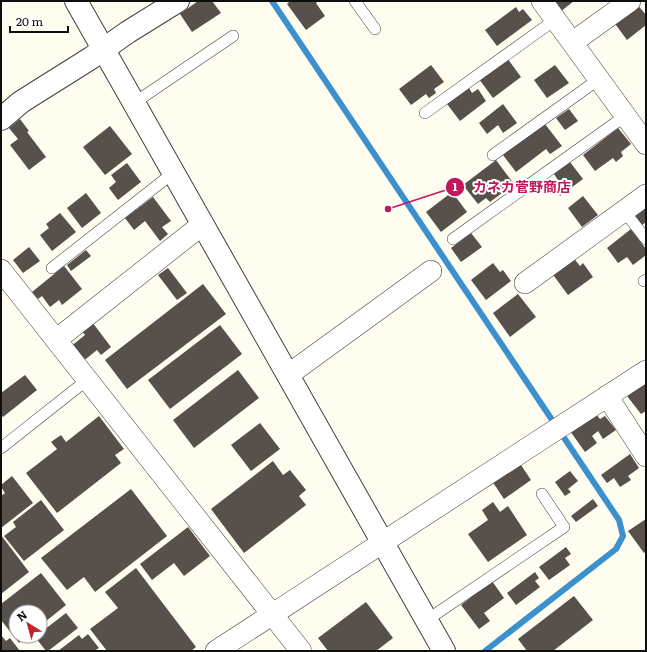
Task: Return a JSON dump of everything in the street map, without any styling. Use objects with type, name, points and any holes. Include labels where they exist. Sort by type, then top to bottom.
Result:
[{"type":"street","points":[[76,1],[444,651]]},
{"type":"street","points":[[1,119],[22,102],[178,1]]},
{"type":"street","points":[[542,1],[625,116],[645,139]]},
{"type":"street","points":[[573,42],[630,1]]},
{"type":"street","points":[[525,283],[646,195]]},
{"type":"street","points":[[56,340],[203,224]]},
{"type":"street","points":[[1,271],[301,651]]},
{"type":"street","points":[[288,375],[431,271]]},
{"type":"street","points":[[216,651],[646,371]]},
{"type":"street","points":[[606,396],[646,456]]},
{"type":"lane","points":[[356,1],[375,29]]},
{"type":"lane","points":[[425,113],[556,19]]},
{"type":"lane","points":[[134,103],[233,36]]},
{"type":"lane","points":[[493,156],[599,79]]},
{"type":"lane","points":[[453,239],[625,116]]},
{"type":"lane","points":[[52,268],[174,173]]},
{"type":"lane","points":[[624,210],[646,239]]},
{"type":"lane","points":[[1,448],[87,380]]},
{"type":"lane","points":[[427,620],[564,527],[542,494]]},
{"type":"building","points":[[198,1],[212,1],[221,13],[192,32],[180,14]]},
{"type":"building","points":[[290,1],[318,1],[316,3],[325,16],[306,30],[287,4]]},
{"type":"building","points":[[552,1],[574,1],[560,12]]},
{"type":"building","points":[[637,4],[646,15],[646,25],[627,40],[613,21]]},
{"type":"building","points":[[516,7],[519,12],[523,9],[532,20],[497,46],[485,30]]},
{"type":"building","points":[[507,58],[521,77],[493,98],[479,79]]},
{"type":"building","points":[[431,65],[444,82],[434,89],[436,93],[429,98],[426,94],[411,105],[399,89]]},
{"type":"building","points":[[555,65],[569,83],[547,98],[534,80]]},
{"type":"building","points":[[469,88],[472,93],[478,89],[486,101],[460,121],[447,104]]},
{"type":"building","points":[[503,104],[517,123],[503,133],[498,125],[487,134],[479,123]]},
{"type":"building","points":[[569,109],[578,121],[565,130],[556,118]]},
{"type":"building","points":[[20,119],[29,131],[27,132],[46,157],[29,170],[10,145],[18,139],[9,128]]},
{"type":"building","points":[[545,124],[562,146],[550,154],[546,149],[516,172],[503,155]]},
{"type":"building","points":[[110,126],[132,154],[105,175],[83,147]]},
{"type":"building","points":[[618,128],[631,144],[621,152],[623,156],[616,162],[613,158],[595,171],[583,155]]},
{"type":"building","points":[[496,160],[514,184],[490,202],[486,198],[478,204],[463,185]]},
{"type":"building","points":[[570,162],[583,179],[560,196],[552,184],[558,180],[554,174]]},
{"type":"building","points":[[127,163],[141,182],[118,200],[109,188],[116,182],[111,175]]},
{"type":"building","points":[[452,192],[467,212],[441,232],[426,212]]},
{"type":"building","points":[[86,193],[101,213],[82,228],[67,208]]},
{"type":"building","points":[[583,196],[598,215],[582,227],[568,208]]},
{"type":"building","points":[[153,197],[171,221],[162,227],[168,234],[160,241],[145,221],[134,230],[125,218]]},
{"type":"building","points":[[646,200],[646,222],[642,225],[632,211]]},
{"type":"building","points":[[60,213],[76,232],[52,251],[40,235],[49,228],[46,224]]},
{"type":"building","points":[[631,229],[646,249],[646,255],[633,265],[627,257],[618,263],[607,248]]},
{"type":"building","points":[[471,233],[482,247],[461,262],[451,248]]},
{"type":"building","points":[[29,247],[40,261],[23,273],[13,260]]},
{"type":"building","points":[[86,250],[91,256],[71,271],[67,265]]},
{"type":"building","points":[[572,256],[580,266],[583,263],[593,277],[568,295],[551,272]]},
{"type":"building","points":[[493,263],[500,272],[503,270],[511,281],[486,300],[471,280]]},
{"type":"building","points":[[64,266],[82,289],[62,305],[59,300],[50,307],[42,296],[38,299],[32,292]]},
{"type":"building","points":[[168,268],[187,293],[177,300],[158,275]]},
{"type":"building","points":[[203,284],[226,314],[127,389],[105,360]]},
{"type":"building","points":[[518,294],[536,317],[510,337],[493,313]]},
{"type":"building","points":[[92,322],[111,347],[101,355],[97,350],[82,362],[70,347],[85,335],[81,330]]},
{"type":"building","points":[[220,325],[242,354],[170,409],[148,380]]},
{"type":"building","points":[[238,370],[259,398],[194,448],[173,420]]},
{"type":"building","points":[[25,375],[37,390],[3,417],[1,415],[1,393]]},
{"type":"building","points":[[646,383],[646,411],[641,414],[627,396]]},
{"type":"building","points":[[595,413],[600,419],[605,416],[616,430],[603,439],[598,431],[592,436],[597,443],[585,452],[570,431]]},
{"type":"building","points":[[99,416],[124,449],[115,455],[121,463],[57,513],[26,473],[57,449],[51,442],[61,435],[66,442]]},
{"type":"building","points":[[260,423],[280,449],[251,471],[231,445]]},
{"type":"building","points":[[630,454],[639,468],[628,476],[631,480],[620,487],[614,478],[607,483],[601,475]]},
{"type":"building","points":[[273,461],[283,475],[290,470],[306,490],[299,496],[306,505],[244,553],[211,509]]},
{"type":"building","points":[[519,462],[531,480],[504,499],[492,481]]},
{"type":"building","points":[[570,471],[578,481],[568,489],[571,492],[565,496],[555,482]]},
{"type":"building","points":[[12,476],[33,503],[1,528],[1,496],[5,493],[1,485]]},
{"type":"building","points":[[131,489],[167,536],[95,592],[84,577],[67,590],[41,558]]},
{"type":"building","points":[[593,499],[598,506],[576,522],[571,516]]},
{"type":"building","points":[[41,500],[64,530],[24,561],[4,536],[16,527],[13,522]]},
{"type":"building","points":[[493,502],[500,512],[508,506],[527,535],[488,562],[468,534],[488,520],[482,510]]},
{"type":"building","points":[[646,519],[646,551],[644,553],[628,531]]},
{"type":"building","points":[[188,527],[210,556],[184,576],[174,563],[152,580],[140,564]]},
{"type":"building","points":[[1,535],[29,572],[1,594]]},
{"type":"building","points":[[566,547],[571,554],[565,558],[570,565],[549,580],[539,567]]},
{"type":"building","points":[[136,568],[196,647],[191,651],[107,651],[90,629],[118,608],[105,592]]},
{"type":"building","points":[[535,572],[539,578],[535,581],[540,587],[516,605],[507,593]]},
{"type":"building","points":[[41,573],[66,605],[48,620],[48,604],[8,604],[8,629],[1,620],[1,604]]},
{"type":"building","points":[[492,581],[504,598],[484,613],[490,621],[479,629],[461,605]]},
{"type":"building","points":[[574,596],[593,620],[553,651],[527,651],[518,639]]},
{"type":"building","points":[[366,602],[393,638],[376,651],[328,651],[318,638]]},
{"type":"building","points":[[66,613],[78,628],[46,651],[40,644],[48,644],[48,627]]},
{"type":"building","points":[[88,634],[99,648],[94,651],[58,651],[79,635],[82,639]]},
{"type":"building","points":[[1,635],[6,641],[8,640],[8,644],[15,644],[20,651],[1,651]]},
{"type":"waterway","points":[[272,1],[619,520],[623,536],[616,549],[485,651]]},
{"type":"place","name":"カネカ菅野商店","points":[[388,209]]}]
